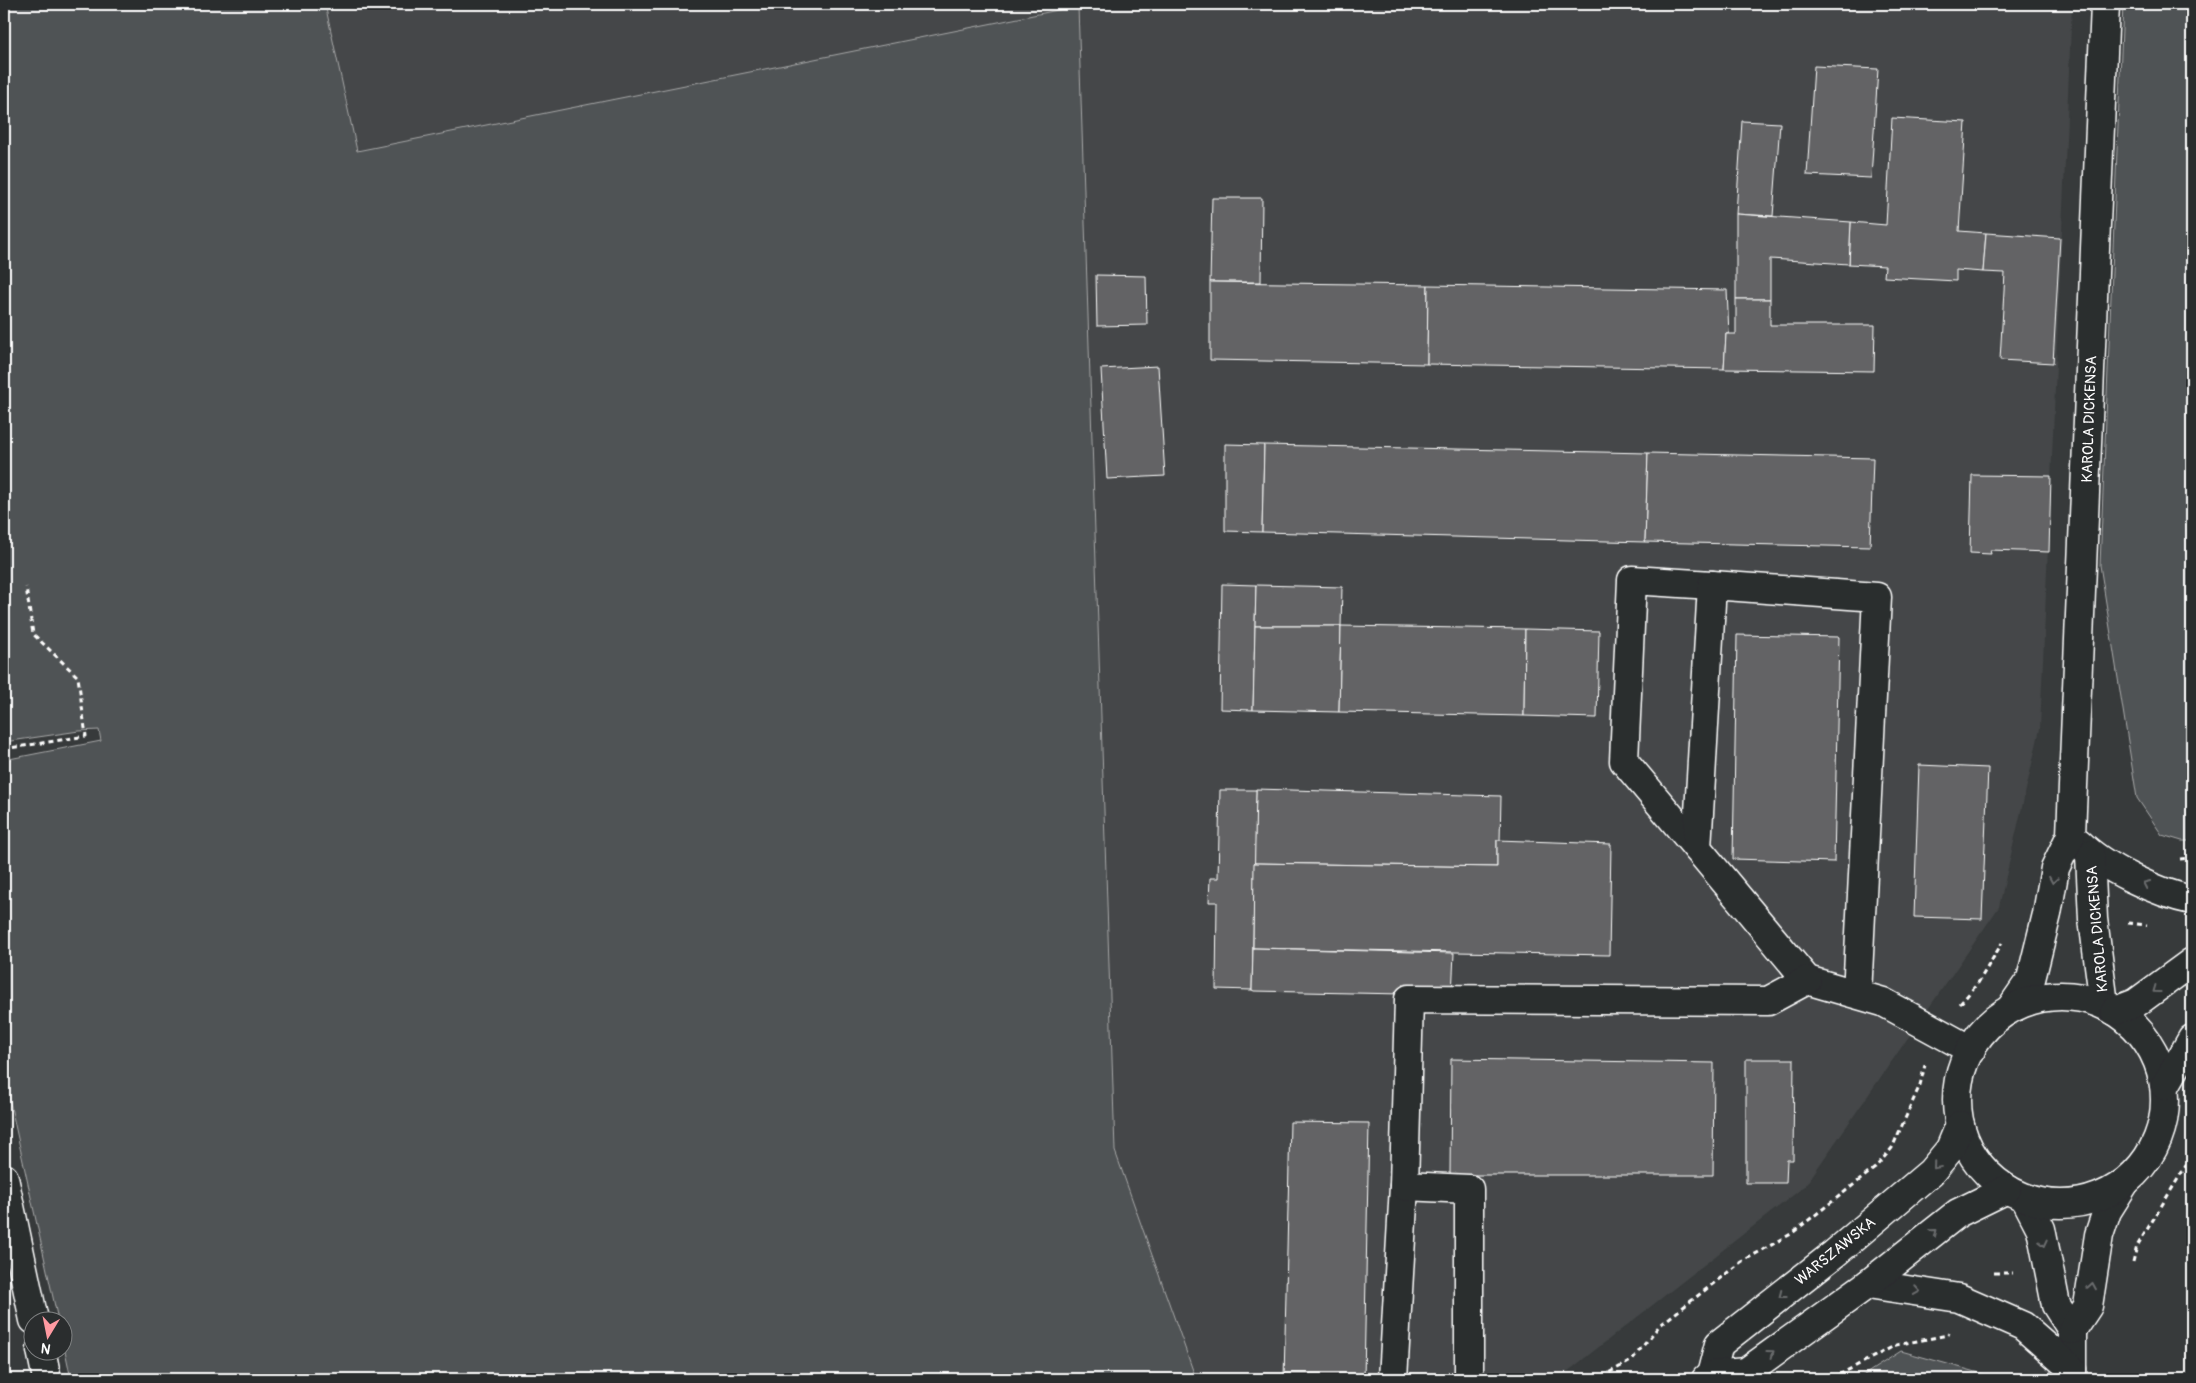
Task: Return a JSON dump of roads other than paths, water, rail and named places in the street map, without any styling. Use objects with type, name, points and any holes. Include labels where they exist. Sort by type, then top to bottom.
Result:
[{"type":"street","name":"KAROLA DICKENSA","points":[[2011,1008],[2031,979],[2047,914],[2055,868],[2071,835],[2105,4]]},
{"type":"street","points":[[1857,994],[1877,597],[1632,580],[1624,761],[1807,980],[1883,1002],[1971,1050]]},
{"type":"street","points":[[1697,848],[1712,586]]},
{"type":"street","name":"KAROLA DICKENSA","points":[[2071,835],[2090,854],[2142,883],[2182,898]]},
{"type":"street","name":"KAROLA DICKENSA","points":[[2090,854],[2093,919],[2110,1008]]},
{"type":"street","points":[[2110,1008],[2136,1003],[2192,962]]},
{"type":"street","points":[[1392,1379],[1404,1186],[1409,999],[1768,1001],[1807,980]]},
{"type":"street","points":[[2072,1330],[2088,1306],[2099,1236],[2107,1211],[2124,1184],[2149,1157],[2164,1123],[2165,1086],[2156,1056],[2139,1030],[2110,1008],[2073,996],[2042,998],[2011,1008],[1990,1024],[1971,1050],[1961,1070],[1957,1097],[1960,1124],[1977,1162],[2016,1193],[2041,1229],[2056,1305],[2072,1330],[2072,1374]]},
{"type":"street","points":[[2165,1086],[2192,1039]]},
{"type":"street","name":"WARSZAWSKA","points":[[1960,1124],[1950,1149],[1931,1172],[1834,1254],[1719,1344],[1708,1377],[1746,1372],[1868,1284],[1958,1213],[2016,1193]]},
{"type":"street","points":[[4,1178],[32,1310]]},
{"type":"street","points":[[2016,1193],[2059,1204],[2093,1200],[2124,1184]]},
{"type":"street","points":[[1404,1186],[1469,1189],[1469,1379]]},
{"type":"street","points":[[1868,1284],[1959,1298],[2024,1326],[2072,1374]]},
{"type":"street","points":[[43,1360],[47,1379]]}]
